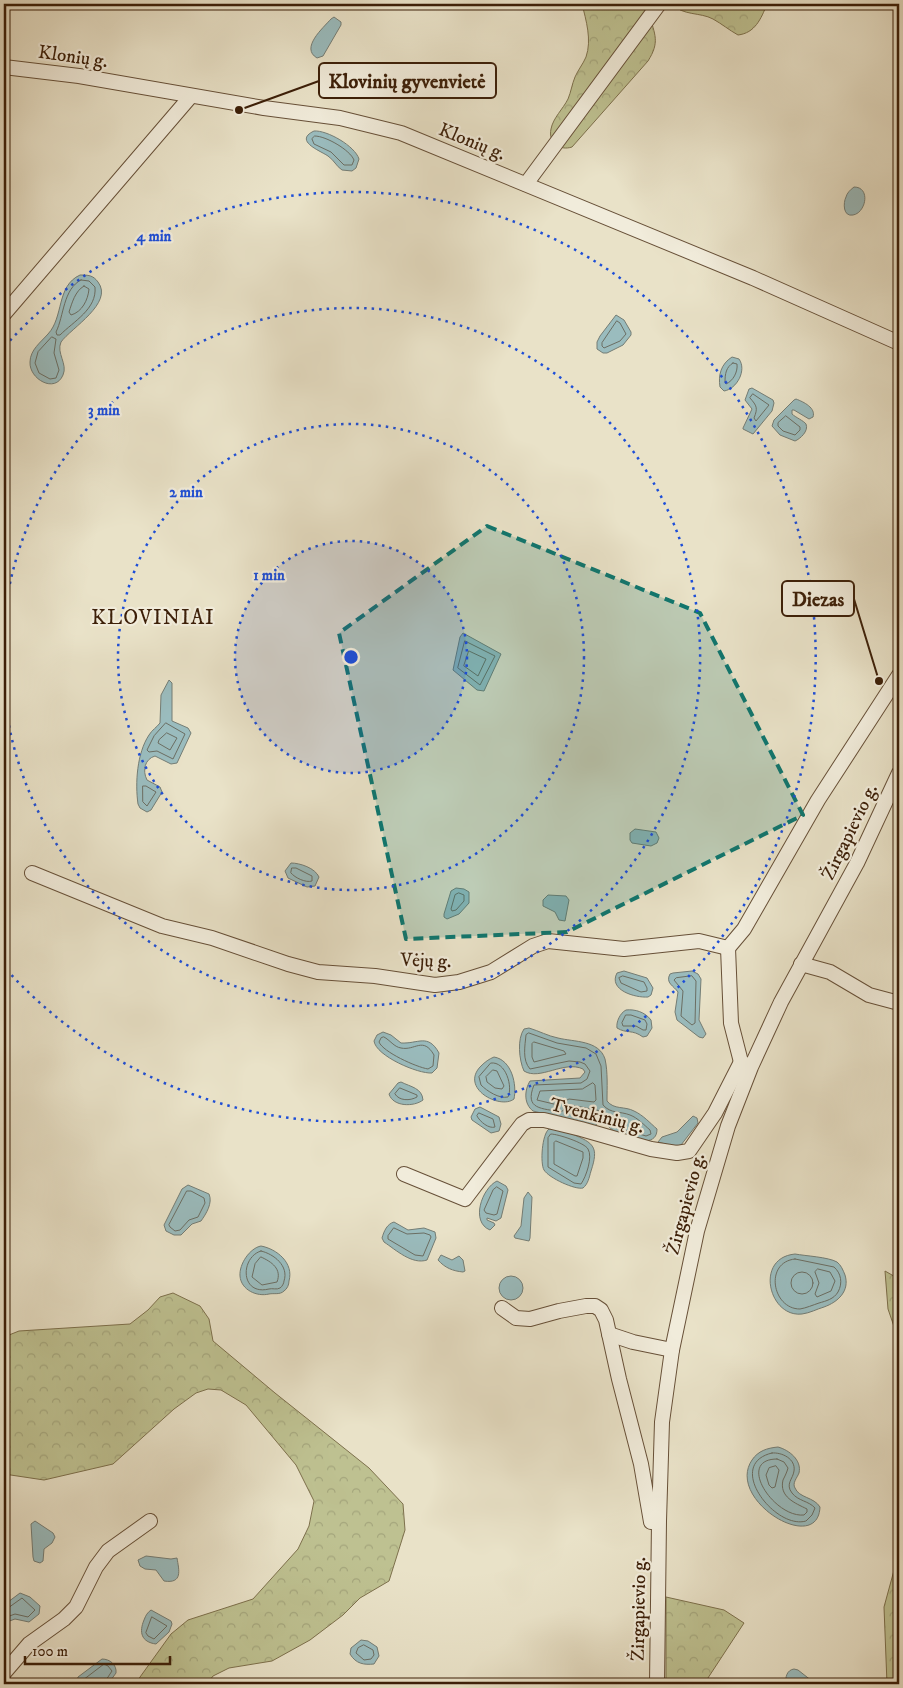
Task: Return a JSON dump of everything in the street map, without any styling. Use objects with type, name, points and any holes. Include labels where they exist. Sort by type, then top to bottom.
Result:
[{"type":"street","points":[[526,184],[659,4]]},
{"type":"street","name":"Klonių g.","points":[[4,67],[79,76],[190,96],[340,118],[401,133],[753,278],[899,343]]},
{"type":"street","points":[[4,314],[190,96]]},
{"type":"street","points":[[746,1064],[731,1023],[728,948],[744,929],[818,800],[899,675]]},
{"type":"street","name":"Žirgapievio g.","points":[[657,1684],[662,1422],[681,1299],[706,1196],[746,1064],[857,863],[899,773]]},
{"type":"street","name":"Vėjų g.","points":[[32,873],[162,926],[212,938],[318,972],[374,976],[435,984],[459,982],[491,972],[533,946],[548,941],[624,949],[698,941],[728,948]]},
{"type":"street","points":[[801,964],[830,972],[869,995],[899,1003]]},
{"type":"street","name":"Tvenkinių g.","points":[[404,1174],[465,1198],[522,1124],[529,1120],[544,1120],[651,1149],[677,1154],[689,1151],[746,1064]]},
{"type":"street","points":[[502,1308],[516,1318],[530,1319],[586,1306],[595,1306],[601,1310],[606,1320],[618,1379],[641,1464],[651,1522]]},
{"type":"street","points":[[609,1334],[633,1342],[672,1350]]},
{"type":"street","points":[[4,1672],[29,1644],[64,1619],[76,1607],[96,1567],[108,1550],[150,1521]]},
{"type":"highlighted area","points":[[487,526],[700,613],[803,815],[567,932],[406,939],[339,633]]},
{"type":"green space","points":[[582,4],[655,4],[649,14],[655,43],[648,61],[572,147],[563,148],[553,142],[551,129],[568,99],[575,77],[585,60],[588,50],[588,30]]},
{"type":"green space","points":[[672,4],[767,4],[757,24],[744,34],[738,35],[713,19],[686,12]]},
{"type":"green space","points":[[885,1271],[899,1279],[899,1341],[888,1309]]},
{"type":"green space","points":[[173,1293],[200,1306],[209,1319],[213,1341],[369,1468],[403,1504],[405,1530],[389,1581],[360,1598],[343,1615],[310,1640],[272,1661],[229,1668],[213,1676],[207,1684],[135,1684],[171,1634],[188,1620],[253,1599],[298,1549],[309,1526],[314,1501],[296,1465],[246,1405],[221,1390],[208,1389],[196,1393],[174,1409],[113,1464],[44,1480],[4,1474],[4,1337],[19,1331],[130,1324],[148,1310],[160,1297]]},
{"type":"green space","points":[[899,1552],[899,1684],[887,1684],[884,1607]]},
{"type":"green space","points":[[666,1597],[724,1610],[744,1623],[704,1684],[666,1684]]},
{"type":"water","points":[[334,17],[341,22],[341,25],[323,56],[317,58],[312,54],[312,44],[319,33]]},
{"type":"water","points":[[314,131],[320,131],[333,136],[352,149],[359,159],[356,168],[352,171],[342,170],[330,158],[307,142],[306,138]]},
{"type":"water","points":[[854,187],[863,191],[865,200],[861,210],[850,215],[846,212],[844,203],[847,194]]},
{"type":"water","points":[[80,275],[90,276],[98,282],[101,290],[100,298],[96,307],[89,315],[61,342],[63,375],[59,381],[49,384],[38,379],[34,374],[30,358],[36,346],[53,327],[67,286]]},
{"type":"water","points":[[616,315],[624,320],[631,335],[623,345],[603,353],[597,349],[597,342]]},
{"type":"water","points":[[732,357],[739,359],[742,368],[741,373],[737,383],[729,390],[724,391],[720,387],[719,378],[723,366]]},
{"type":"water","points":[[752,388],[773,400],[774,403],[772,411],[753,434],[743,429],[752,409],[745,400],[749,389]]},
{"type":"water","points":[[796,399],[811,408],[813,417],[809,419],[792,410],[792,414],[805,423],[807,427],[804,434],[795,441],[780,435],[772,426],[774,420]]},
{"type":"water","points":[[463,633],[501,654],[484,691],[477,690],[453,670],[460,637]]},
{"type":"water","points":[[169,680],[172,683],[172,721],[188,728],[191,733],[177,763],[171,764],[155,756],[145,765],[147,780],[160,787],[162,792],[151,810],[147,812],[140,808],[138,804],[139,759],[150,733],[160,723],[161,695]]},
{"type":"water","points":[[635,829],[656,832],[659,838],[657,843],[651,846],[632,843],[630,833]]},
{"type":"water","points":[[291,863],[303,865],[314,871],[319,877],[315,886],[307,887],[288,878],[285,871]]},
{"type":"water","points":[[456,888],[469,892],[469,903],[459,914],[447,919],[444,917],[444,914],[451,891]]},
{"type":"water","points":[[548,895],[566,896],[569,900],[565,921],[559,920],[555,912],[543,906],[543,900]]},
{"type":"water","points":[[624,971],[647,978],[653,988],[651,995],[648,997],[636,996],[619,988],[615,979],[617,973]]},
{"type":"water","points":[[692,971],[698,974],[701,979],[699,1020],[706,1034],[703,1038],[677,1020],[675,1012],[678,992],[669,980],[670,974]]},
{"type":"water","points":[[626,1010],[640,1012],[651,1020],[652,1028],[647,1036],[643,1037],[617,1028],[619,1018]]},
{"type":"water","points":[[529,1028],[554,1037],[585,1043],[597,1048],[602,1053],[606,1064],[607,1101],[613,1106],[631,1110],[643,1117],[657,1129],[654,1138],[646,1141],[615,1132],[595,1114],[569,1111],[569,1113],[597,1118],[599,1121],[595,1126],[533,1111],[528,1105],[526,1097],[530,1081],[580,1078],[585,1072],[583,1069],[576,1067],[537,1074],[524,1071],[520,1056],[520,1038],[524,1029]]},
{"type":"water","points":[[383,1032],[391,1035],[401,1043],[427,1041],[431,1043],[439,1053],[437,1068],[432,1073],[426,1073],[417,1071],[390,1058],[376,1047],[374,1041],[377,1035]]},
{"type":"water","points":[[494,1057],[505,1063],[514,1080],[514,1099],[508,1102],[500,1102],[484,1095],[478,1089],[475,1082],[476,1074],[481,1066]]},
{"type":"water","points":[[401,1082],[418,1090],[423,1100],[409,1105],[399,1103],[391,1098],[389,1094]]},
{"type":"water","points":[[480,1107],[499,1117],[501,1124],[499,1131],[491,1133],[472,1120],[471,1117],[475,1109]]},
{"type":"water","points":[[693,1116],[697,1118],[698,1123],[681,1145],[677,1147],[658,1142],[662,1137],[677,1132]]},
{"type":"water","points":[[549,1129],[572,1134],[590,1143],[593,1147],[593,1163],[588,1181],[583,1188],[562,1183],[544,1170],[542,1149]]},
{"type":"water","points":[[497,1181],[506,1186],[508,1190],[501,1218],[496,1221],[487,1218],[487,1220],[495,1225],[490,1230],[484,1226],[481,1220],[479,1213],[480,1205],[487,1190]]},
{"type":"water","points":[[188,1185],[209,1194],[210,1205],[201,1221],[192,1224],[181,1235],[174,1235],[166,1231],[164,1225],[182,1189]]},
{"type":"water","points":[[528,1192],[532,1197],[529,1241],[515,1238],[514,1236],[521,1226],[524,1198]]},
{"type":"water","points":[[394,1222],[408,1230],[424,1228],[435,1232],[436,1238],[427,1260],[410,1259],[384,1242],[382,1238],[385,1230],[389,1224]]},
{"type":"water","points":[[261,1246],[273,1250],[287,1263],[290,1274],[288,1285],[281,1293],[264,1295],[255,1293],[246,1289],[241,1281],[240,1271],[243,1262],[249,1253]]},
{"type":"water","points":[[795,1254],[837,1262],[841,1266],[846,1281],[842,1295],[834,1302],[808,1313],[791,1313],[781,1307],[774,1298],[770,1276],[774,1266],[782,1258]]},
{"type":"water","points":[[441,1255],[452,1260],[459,1256],[463,1260],[465,1271],[456,1271],[446,1267],[438,1260]]},
{"type":"water","points":[[511,1276],[519,1280],[523,1288],[519,1296],[511,1300],[503,1296],[499,1288],[503,1280]]},
{"type":"water","points":[[778,1447],[794,1456],[799,1464],[799,1473],[794,1484],[797,1491],[820,1507],[815,1521],[805,1526],[790,1524],[775,1517],[761,1505],[751,1491],[747,1476],[752,1460],[763,1450]]},
{"type":"water","points":[[35,1521],[53,1533],[55,1537],[52,1543],[44,1549],[43,1561],[40,1563],[34,1561],[33,1557],[31,1524]]},
{"type":"water","points":[[146,1556],[177,1558],[179,1571],[177,1578],[164,1581],[156,1570],[145,1569],[140,1566],[138,1560]]},
{"type":"water","points":[[20,1593],[30,1597],[40,1606],[39,1614],[29,1622],[15,1619],[4,1623],[4,1605]]},
{"type":"water","points":[[151,1610],[171,1621],[172,1624],[169,1632],[156,1644],[147,1641],[142,1636],[142,1624]]},
{"type":"water","points":[[361,1640],[368,1641],[377,1647],[379,1656],[374,1664],[360,1663],[350,1654],[351,1648]]},
{"type":"water","points":[[102,1659],[112,1663],[116,1670],[108,1684],[76,1684],[78,1677]]},
{"type":"water","points":[[794,1669],[812,1681],[824,1684],[786,1684],[787,1674]]},
{"type":"place","name":"Klovinių gyvenvietė","points":[[239,110]]},
{"type":"place","name":"Diezas","points":[[879,681]]},
{"type":"district","name":"KLOVINIAI","points":[[153,618]]}]
